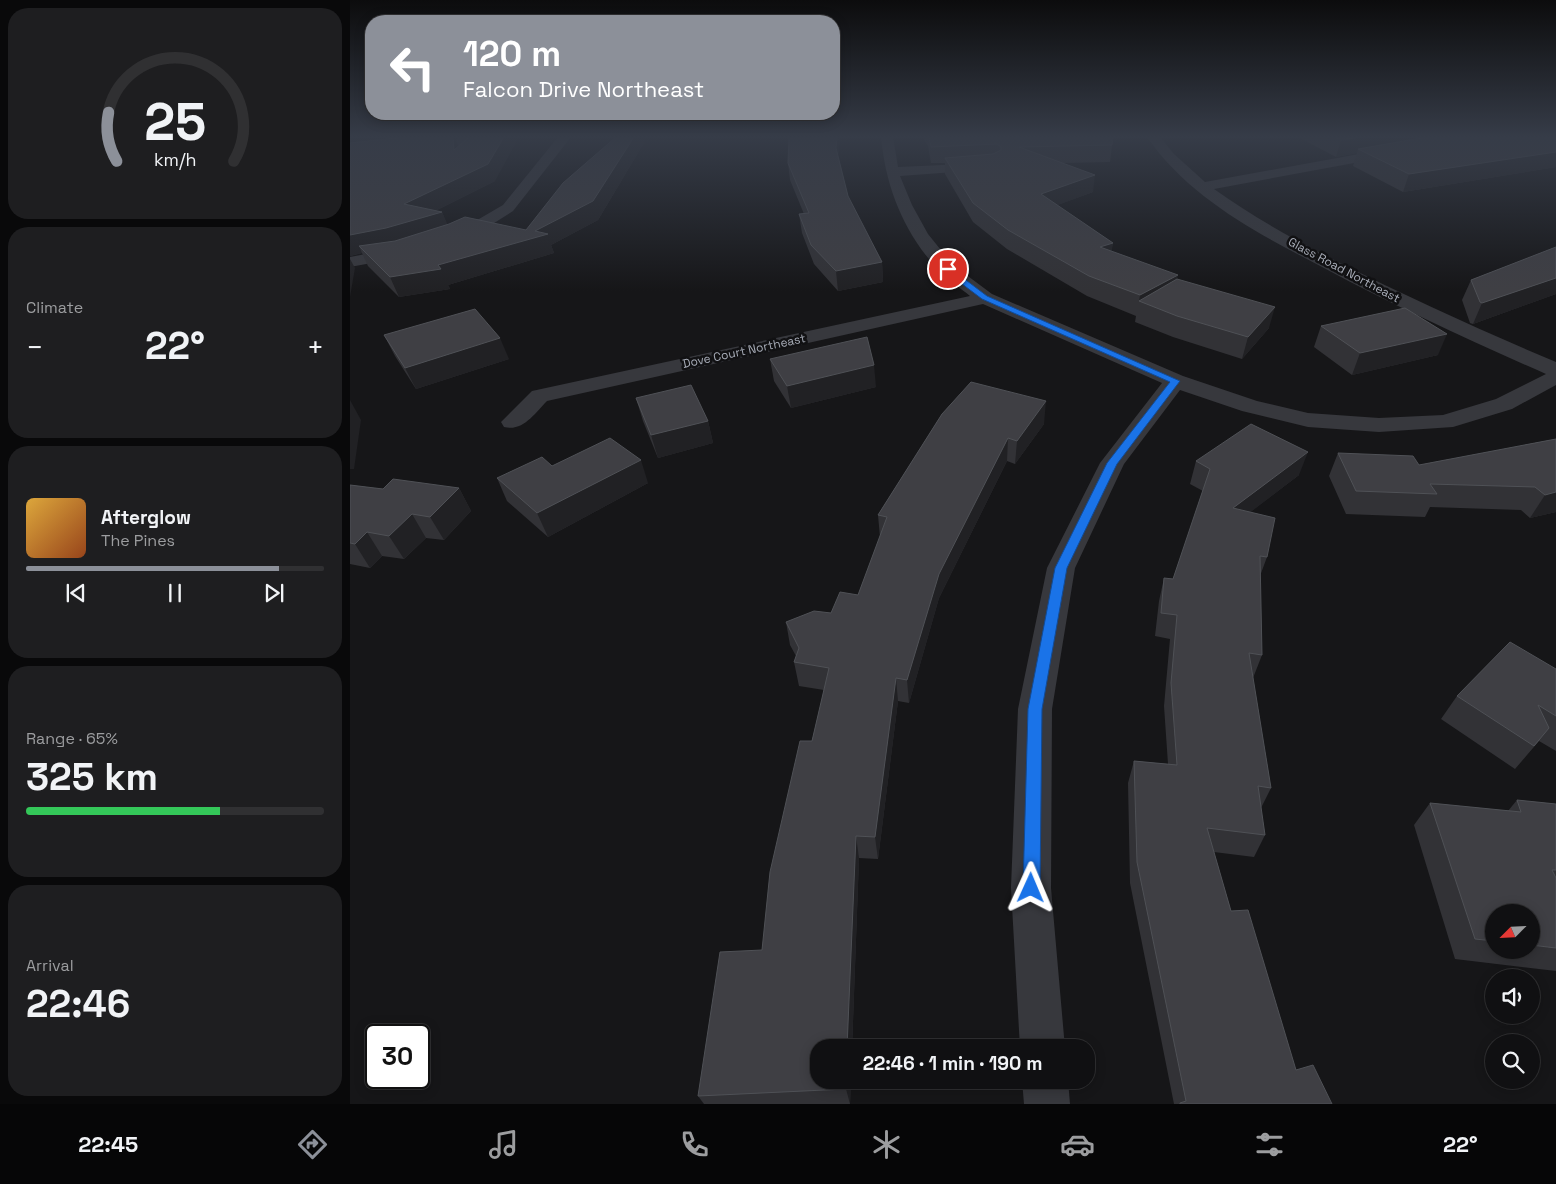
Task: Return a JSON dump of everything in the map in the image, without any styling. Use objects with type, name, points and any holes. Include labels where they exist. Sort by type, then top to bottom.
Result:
[{"type":"street","points":[[441,240],[485,222],[508,208],[524,189]]},
{"type":"street","points":[[898,189],[904,205],[921,236],[948,269],[985,298],[1175,381],[1250,406],[1308,420],[1379,425],[1445,422],[1504,404],[1556,377]]},
{"type":"street","name":"Glass Road Northeast","points":[[1204,189],[1237,211],[1294,245],[1381,292],[1556,370]]},
{"type":"street","points":[[350,262],[397,254],[415,248]]},
{"type":"street","name":"Dove Court Northeast","points":[[512,422],[540,396],[985,298]]},
{"type":"street","points":[[1042,1039],[1031,888],[1035,709],[1061,568],[1112,463],[1175,381]]},
{"type":"street","points":[[1046,1089],[1047,1104]]},
{"type":"building","points":[[350,189],[437,189],[404,204],[442,212],[386,228],[350,235]]},
{"type":"building","points":[[559,189],[601,189],[593,201],[535,231],[548,234],[438,265],[441,269],[390,277],[359,246],[395,241],[465,217],[526,230]]},
{"type":"building","points":[[799,189],[846,189],[848,196],[882,262],[836,271],[811,245],[799,214],[809,213]]},
{"type":"building","points":[[964,189],[1057,189],[1041,194],[1113,243],[1100,247],[1178,275],[1140,295],[1089,276],[1008,230],[973,203]]},
{"type":"building","points":[[1556,247],[1556,278],[1482,303],[1480,302],[1471,280]]},
{"type":"building","points":[[1177,279],[1275,307],[1248,337],[1177,316],[1139,301]]},
{"type":"building","points":[[1405,308],[1447,334],[1360,353],[1321,326]]},
{"type":"building","points":[[475,309],[500,338],[405,368],[384,335]]},
{"type":"building","points":[[867,337],[874,365],[787,386],[770,359]]},
{"type":"building","points":[[971,382],[1046,401],[1017,441],[1008,438],[939,574],[907,680],[896,678],[875,837],[856,836],[847,1039],[810,1039],[810,1089],[846,1089],[698,1096],[720,952],[762,950],[770,872],[800,741],[812,741],[829,668],[794,662],[799,648],[786,622],[814,611],[831,613],[840,592],[858,595],[887,517],[878,515],[942,414]]},
{"type":"building","points":[[691,385],[708,421],[651,435],[636,398]]},
{"type":"building","points":[[1251,424],[1308,452],[1233,508],[1275,518],[1267,557],[1260,556],[1262,655],[1249,653],[1271,788],[1258,786],[1265,835],[1207,828],[1231,911],[1248,910],[1296,1070],[1313,1065],[1332,1104],[1180,1104],[1186,1101],[1137,862],[1134,761],[1177,765],[1171,683],[1177,615],[1161,613],[1164,578],[1173,579],[1210,469],[1196,461]]},
{"type":"building","points":[[610,438],[641,460],[537,513],[497,478],[542,457],[552,466]]},
{"type":"building","points":[[1556,439],[1556,492],[1545,495],[1535,487],[1430,484],[1437,494],[1356,491],[1338,453],[1413,456],[1419,465]]},
{"type":"building","points":[[393,479],[459,488],[430,517],[412,514],[389,536],[367,532],[355,544],[350,543],[350,485],[383,489]]},
{"type":"building","points":[[1510,642],[1556,669],[1556,716],[1538,705],[1549,728],[1534,746],[1457,696]]},
{"type":"building","points":[[1517,800],[1556,804],[1556,870],[1552,870],[1556,878],[1556,948],[1540,946],[1540,904],[1485,904],[1485,940],[1475,939],[1430,803],[1521,812]]},
{"type":"route","points":[[948,269],[985,298],[1175,381],[1112,463],[1061,568],[1035,709],[1031,888]]}]
